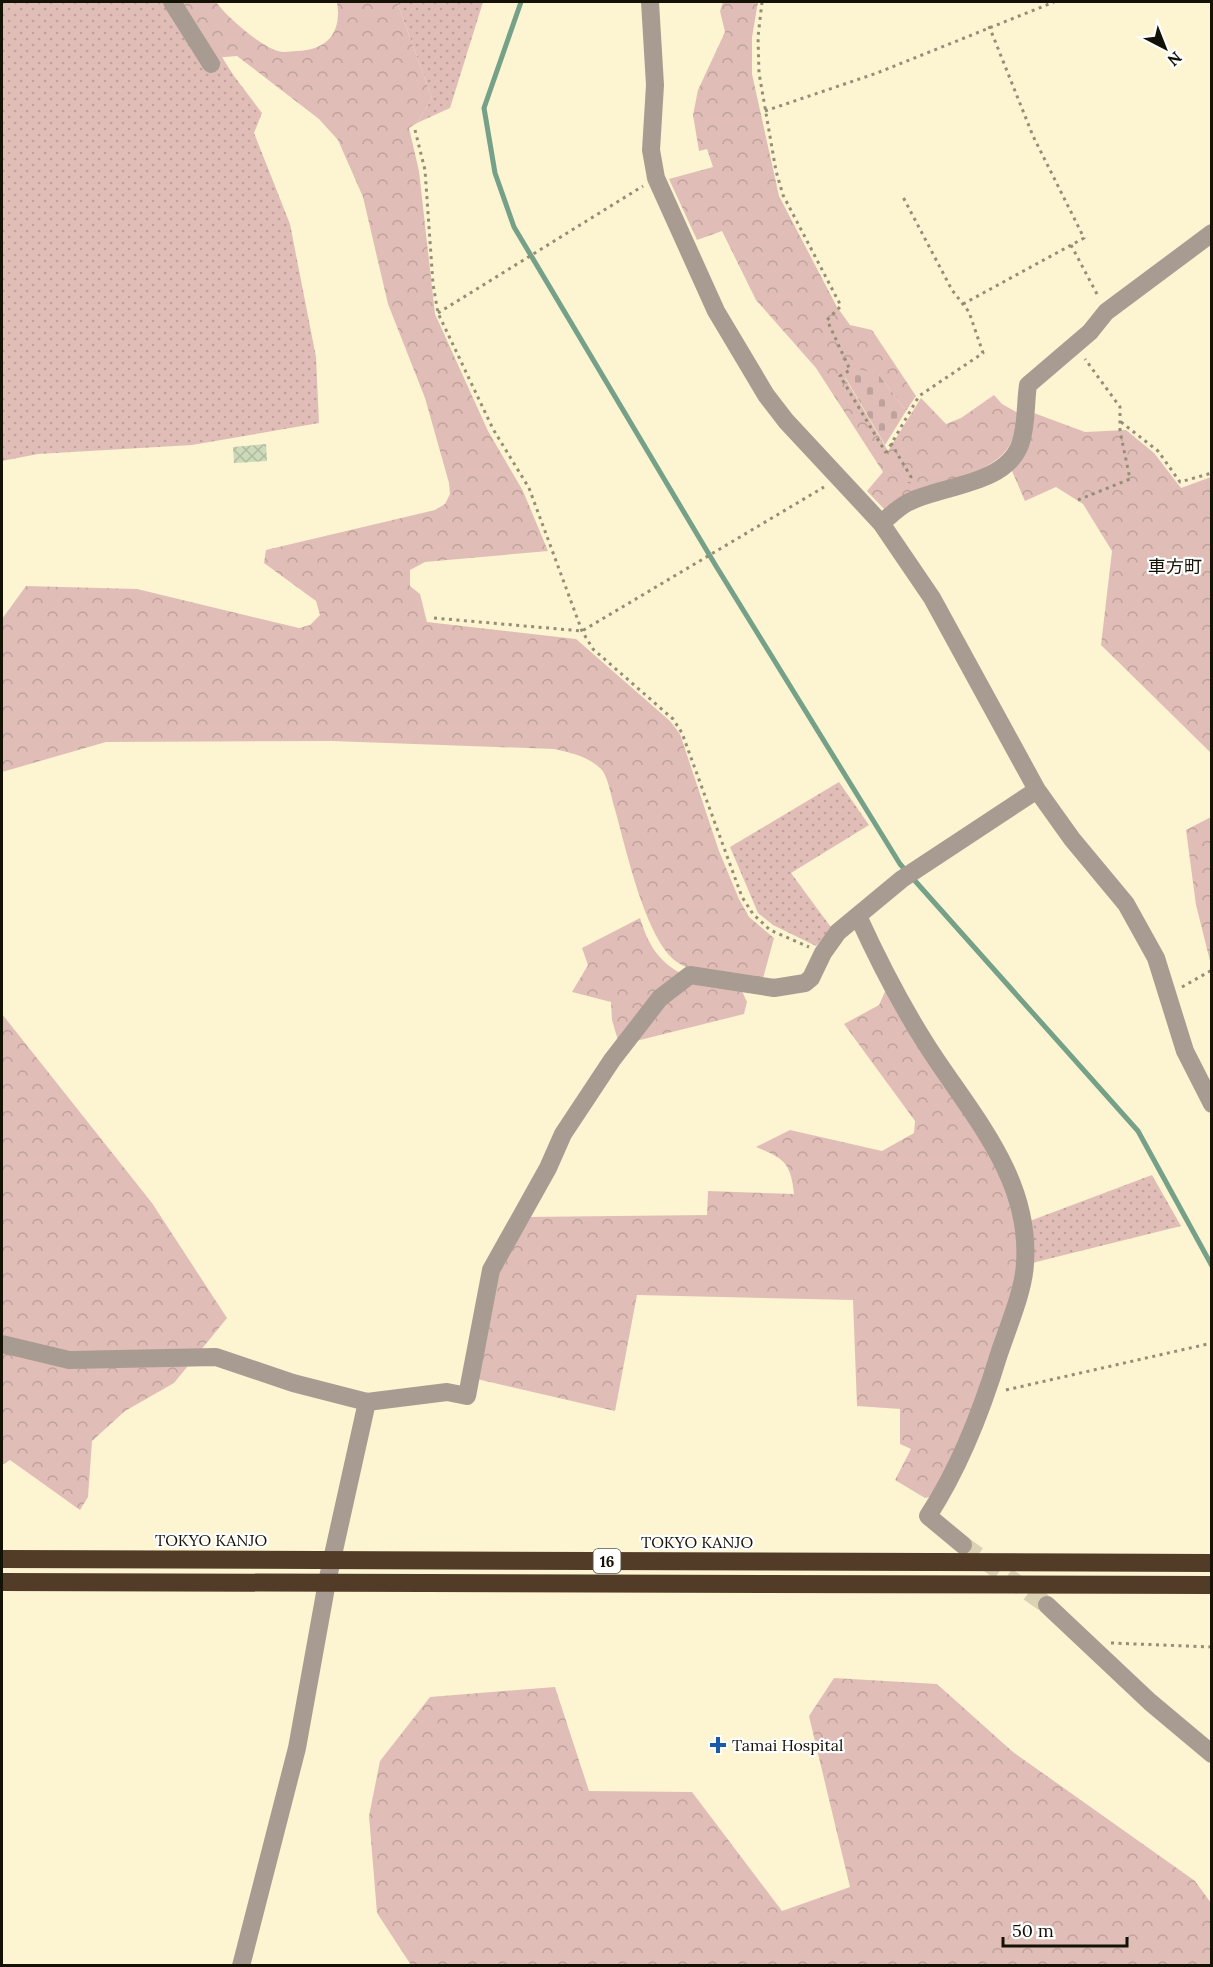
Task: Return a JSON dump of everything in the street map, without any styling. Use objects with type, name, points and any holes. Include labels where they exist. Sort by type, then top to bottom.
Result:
[{"type":"highway","name":"TOKYO KANJO","points":[[2,1559],[1212,1563]]},
{"type":"highway","name":"16","points":[[2,1582],[1212,1586]]},
{"type":"street","points":[[172,2],[211,64]]},
{"type":"street","points":[[650,2],[655,85],[651,150],[656,178],[716,311],[742,358],[786,421],[881,523],[932,598],[1036,790],[1072,840],[1126,904],[1156,958],[1185,1051],[1212,1104]]},
{"type":"street","points":[[881,523],[908,502],[960,486],[997,471],[1009,462],[1019,447],[1025,430],[1028,385],[1075,345],[1106,312],[1212,233]]},
{"type":"street","points":[[2,1344],[69,1360],[216,1357],[293,1383],[367,1402],[447,1392],[467,1396],[491,1270],[585,1097],[660,998],[690,975],[774,988],[805,983],[812,978],[823,953],[838,932],[910,873],[1036,790]]},
{"type":"street","points":[[858,916],[908,1014],[989,1136],[1010,1179],[1023,1224],[1026,1264],[987,1395],[945,1491],[928,1516],[963,1545]]},
{"type":"street","points":[[241,1965],[297,1748],[327,1582],[334,1560],[367,1402]]},
{"type":"street","points":[[1047,1605],[1212,1754]]},
{"type":"path","points":[[762,2],[758,37],[759,73],[783,195],[841,306],[827,320],[850,369],[840,376],[886,453],[919,396],[983,353],[969,312],[952,290],[903,197]]},
{"type":"path","points":[[765,111],[877,73],[989,26],[1054,2]]},
{"type":"path","points":[[963,304],[1084,238],[1033,136],[989,26]]},
{"type":"path","points":[[415,130],[425,170],[433,284],[438,313],[493,429],[529,488],[582,631],[593,649],[673,719],[682,733],[727,860],[742,897],[753,914],[770,930],[823,953]]},
{"type":"path","points":[[438,313],[536,250],[656,178]]},
{"type":"path","points":[[1071,245],[1106,312]]},
{"type":"path","points":[[1075,345],[1120,407],[1120,421],[1130,479],[1078,501]]},
{"type":"path","points":[[1120,421],[1158,451],[1180,482],[1212,473]]},
{"type":"path","points":[[891,443],[911,477],[907,490],[915,500]]},
{"type":"path","points":[[434,618],[582,631],[839,478]]},
{"type":"path","points":[[1168,994],[1212,970]]},
{"type":"path","points":[[987,1395],[1038,1381],[1212,1343]]},
{"type":"path","points":[[1086,1642],[1212,1647]]},
{"type":"green space","points":[[2,2],[187,2],[234,76],[262,113],[254,133],[290,224],[316,357],[319,423],[192,445],[38,454],[2,461]]},
{"type":"green space","points":[[179,2],[216,2],[253,37],[271,48],[285,52],[308,50],[325,43],[335,30],[337,2],[397,2],[432,98],[417,123],[409,128],[419,171],[435,314],[488,431],[523,491],[548,551],[425,562],[410,570],[410,586],[420,594],[427,622],[576,639],[670,721],[680,734],[719,851],[739,899],[749,917],[774,938],[762,982],[696,971],[677,962],[666,951],[655,934],[638,890],[605,775],[595,764],[573,754],[554,749],[332,741],[106,742],[2,772],[2,619],[26,586],[137,589],[299,628],[310,625],[320,615],[316,601],[264,563],[266,550],[435,510],[445,504],[450,494],[449,483],[425,398],[388,304],[363,197],[338,140],[319,119],[237,56],[213,58]]},
{"type":"green space","points":[[397,2],[483,2],[450,108],[417,123],[432,98]]},
{"type":"green space","points":[[723,2],[758,2],[752,37],[752,74],[779,196],[837,307],[850,325],[872,330],[916,396],[906,411],[879,375],[845,378],[888,451],[921,398],[946,424],[961,418],[994,395],[1002,404],[1018,413],[1015,434],[1007,449],[995,461],[980,470],[909,494],[885,510],[867,491],[883,472],[816,368],[756,300],[722,231],[697,240],[669,179],[713,167],[707,149],[699,151],[693,115],[698,90],[725,32],[720,11]]},
{"type":"green space","points":[[859,369],[879,375],[906,411],[885,445],[845,377]]},
{"type":"green space","points":[[1034,413],[1085,432],[1126,430],[1154,453],[1181,488],[1211,477],[1211,753],[1101,645],[1112,551],[1083,504],[1056,487],[1025,501],[1012,471],[1023,454]]},
{"type":"green space","points":[[839,782],[869,825],[791,873],[833,930],[816,946],[773,925],[758,913],[730,847]]},
{"type":"green space","points":[[1211,817],[1211,965],[1196,905],[1186,830]]},
{"type":"green space","points":[[640,918],[655,951],[666,963],[682,974],[619,1044],[612,1020],[611,1002],[572,992],[588,965],[582,948]]},
{"type":"green space","points":[[693,981],[741,989],[747,1002],[744,1014],[632,1042],[666,1001]]},
{"type":"green space","points":[[888,985],[986,1139],[1019,1224],[1022,1265],[984,1385],[934,1496],[925,1498],[895,1480],[911,1449],[900,1444],[900,1409],[857,1406],[853,1300],[637,1295],[615,1411],[477,1379],[496,1272],[525,1217],[707,1215],[708,1191],[794,1194],[791,1175],[784,1163],[756,1147],[790,1130],[882,1151],[914,1133],[915,1121],[844,1024],[879,1005]]},
{"type":"green space","points":[[2,1014],[152,1203],[227,1318],[174,1383],[125,1411],[92,1441],[88,1497],[80,1510],[10,1460],[2,1465]]},
{"type":"green space","points":[[1152,1175],[1181,1226],[1028,1264],[1027,1222]]},
{"type":"green space","points":[[834,1678],[937,1684],[1013,1752],[1195,1881],[1211,1903],[1211,1965],[411,1965],[377,1913],[369,1816],[380,1761],[430,1697],[555,1687],[589,1791],[692,1792],[782,1911],[850,1887],[809,1716]]},
{"type":"building","points":[[266,444],[267,461],[234,463],[233,447]]},
{"type":"waterway","points":[[521,2],[484,108],[495,173],[514,227],[716,566],[900,864],[1138,1131],[1212,1266]]},
{"type":"tunnel","points":[[963,1545],[1047,1605]]},
{"type":"place","name":"Tamai Hospital","points":[[718,1745]]},
{"type":"district","name":"車方町","points":[[1175,566]]}]
